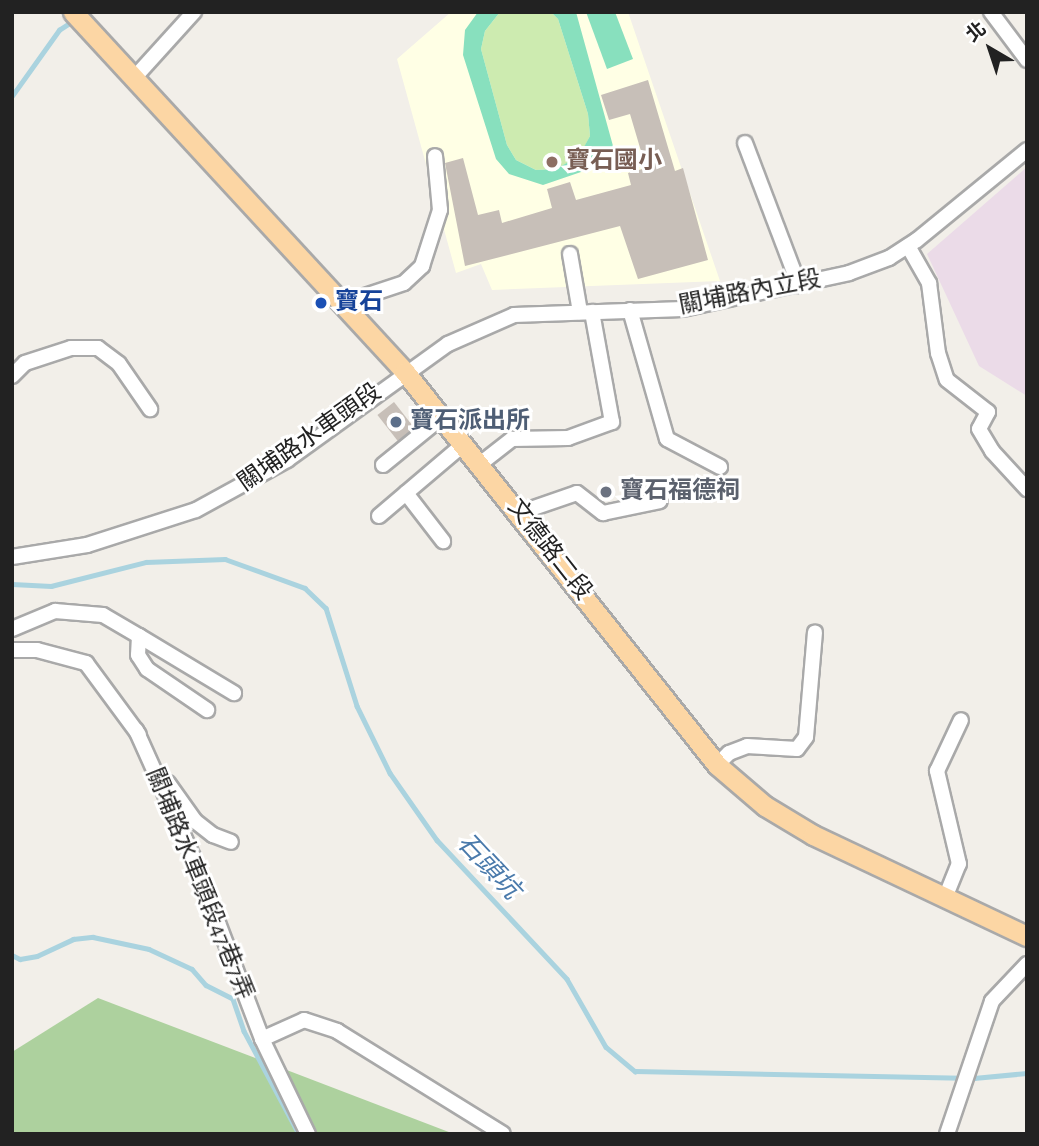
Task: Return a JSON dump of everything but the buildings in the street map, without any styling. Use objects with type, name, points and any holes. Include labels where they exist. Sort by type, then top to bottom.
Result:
[{"type":"main road","name":"文德路二段","points":[[74,12],[405,372],[717,765],[765,806],[813,835],[1027,936]]},
{"type":"street","points":[[135,77],[194,12]]},
{"type":"street","points":[[991,12],[1027,60]]},
{"type":"street","points":[[746,143],[799,285]]},
{"type":"street","name":"關埔路內立段","points":[[405,372],[448,344],[514,315],[683,309],[849,273],[908,246],[1027,150]]},
{"type":"street","points":[[344,303],[404,283],[422,266],[440,210],[435,156]]},
{"type":"street","points":[[908,246],[929,283],[938,353],[947,380],[988,412],[979,429],[992,451],[1027,489]]},
{"type":"street","points":[[480,464],[512,439],[568,438],[612,422],[570,254]]},
{"type":"street","points":[[631,310],[667,439],[720,467]]},
{"type":"street","points":[[12,376],[25,363],[71,348],[98,348],[119,364],[150,409]]},
{"type":"street","name":"關埔路水車頭段","points":[[12,556],[88,545],[196,510],[287,460],[405,372]]},
{"type":"street","points":[[383,466],[442,417]]},
{"type":"street","points":[[379,516],[464,444]]},
{"type":"street","points":[[519,513],[577,493],[603,513],[660,501]]},
{"type":"street","points":[[406,494],[443,541]]},
{"type":"street","points":[[12,629],[55,611],[82,610],[103,615],[234,693]]},
{"type":"street","points":[[717,765],[729,753],[747,746],[797,749],[806,737],[816,632]]},
{"type":"street","points":[[139,636],[138,655],[147,669],[207,710]]},
{"type":"street","points":[[12,650],[37,650],[86,663],[136,730],[195,821],[213,835],[231,842]]},
{"type":"street","points":[[944,898],[959,864],[937,771],[961,720]]},
{"type":"street","name":"關埔路水車頭段47巷7弄","points":[[136,730],[193,857],[262,1039],[308,1134]]},
{"type":"street","points":[[947,1134],[992,1001],[1027,964]]},
{"type":"street","points":[[262,1039],[304,1020],[337,1031],[503,1134]]},
{"type":"shaded area","name":"寶石國小","points":[[451,12],[628,12],[720,281],[492,290],[481,264],[456,273],[397,59]]},
{"type":"shaded area","points":[[1027,167],[1027,396],[979,366],[927,254]]},
{"type":"green space","points":[[478,12],[500,12],[485,31],[481,49],[507,145],[516,160],[536,170],[556,169],[579,156],[590,136],[588,114],[558,19],[551,12],[576,12],[618,164],[601,167],[597,154],[581,172],[543,185],[509,174],[496,159],[463,55],[465,30]]},
{"type":"green space","points":[[500,12],[551,12],[558,19],[588,114],[590,136],[580,156],[556,169],[536,170],[516,160],[507,145],[481,49],[485,31]]},
{"type":"green space","points":[[586,12],[615,12],[633,59],[607,69]]},
{"type":"green space","points":[[98,998],[454,1134],[12,1134],[12,1052]]},
{"type":"waterway","points":[[12,96],[59,30],[73,21]]},
{"type":"waterway","name":"石頭坑","points":[[12,584],[51,586],[146,562],[225,559],[305,588],[326,608],[357,706],[390,773],[437,840],[567,979],[606,1047],[635,1071],[974,1078],[1027,1073]]},
{"type":"waterway","points":[[12,955],[20,959],[37,956],[73,939],[93,937],[149,949],[192,969],[206,985],[233,999],[244,1031],[299,1134]]},
{"type":"place","name":"寶石國小","points":[[552,162]]},
{"type":"place","name":"寶石","points":[[321,303]]},
{"type":"place","name":"寶石派出所","points":[[396,422]]},
{"type":"place","name":"寶石福德祠","points":[[606,492]]}]
